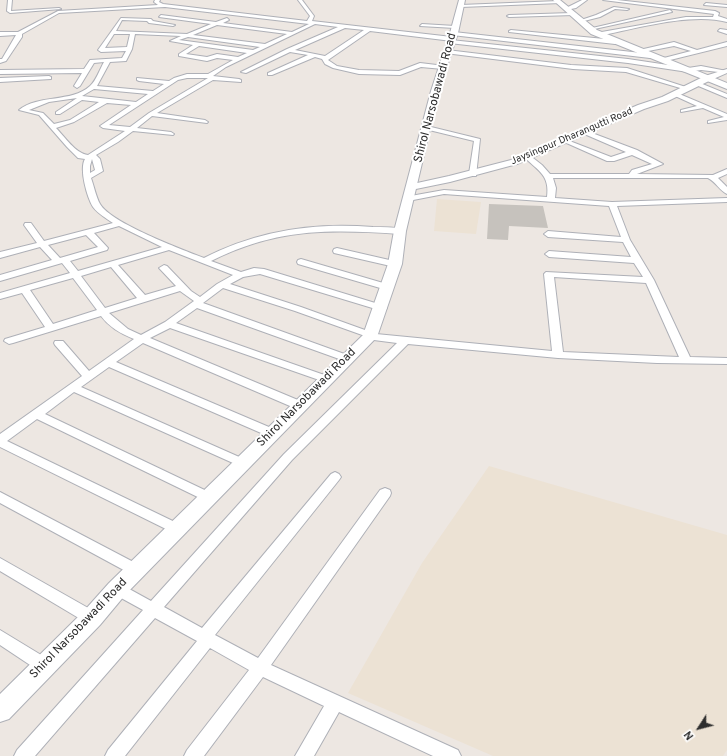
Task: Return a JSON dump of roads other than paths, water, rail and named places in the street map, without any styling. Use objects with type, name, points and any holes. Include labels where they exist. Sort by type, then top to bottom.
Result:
[{"type":"main road","points":[[558,1],[580,21],[598,34],[727,86]]},
{"type":"main road","name":"Shirol Narsobawadi Road","points":[[0,711],[92,618],[117,589],[301,406],[346,358],[370,336],[382,308],[395,264],[400,231],[436,91],[462,3]]},
{"type":"street","points":[[10,0],[8,12],[157,1],[170,12]]},
{"type":"street","points":[[296,0],[300,5],[304,6]]},
{"type":"street","points":[[300,0],[312,16],[309,26]]},
{"type":"street","points":[[566,8],[574,7],[585,0]]},
{"type":"street","points":[[605,0],[649,2],[717,13],[722,12],[727,6]]},
{"type":"street","points":[[722,0],[727,1]]},
{"type":"street","points":[[462,3],[529,5],[558,1]]},
{"type":"street","points":[[703,4],[727,6]]},
{"type":"street","points":[[0,34],[19,33],[58,12],[163,6],[309,26],[347,26],[404,33],[409,29],[452,38],[574,69],[629,71],[689,89]]},
{"type":"street","points":[[580,21],[598,16],[614,8],[632,10]]},
{"type":"street","points":[[590,29],[670,11]]},
{"type":"street","points":[[150,21],[170,12]]},
{"type":"street","points":[[153,13],[170,12],[283,26]]},
{"type":"street","points":[[646,12],[655,14]]},
{"type":"street","points":[[538,13],[547,21]]},
{"type":"street","points":[[509,16],[538,13],[572,14]]},
{"type":"street","points":[[717,13],[715,17],[717,19]]},
{"type":"street","points":[[129,50],[101,50],[112,32],[128,14],[146,14]]},
{"type":"street","points":[[147,32],[192,15]]},
{"type":"street","points":[[161,16],[253,28],[291,30],[309,26]]},
{"type":"street","points":[[598,34],[686,18],[717,19],[727,22]]},
{"type":"street","points":[[123,19],[150,21],[180,26]]},
{"type":"street","points":[[227,20],[173,41],[253,52]]},
{"type":"street","points":[[147,32],[150,21]]},
{"type":"street","points":[[240,34],[263,23]]},
{"type":"street","points":[[422,25],[452,38],[688,70],[701,68],[726,72]]},
{"type":"street","points":[[117,26],[124,26]]},
{"type":"street","points":[[244,72],[290,50],[347,26]]},
{"type":"street","points":[[191,28],[218,31]]},
{"type":"street","points":[[325,59],[369,29]]},
{"type":"street","points":[[240,275],[170,247],[111,218],[97,206],[87,177],[86,168],[90,156],[116,141],[151,114],[239,59],[281,39],[291,30]]},
{"type":"street","points":[[319,30],[333,32]]},
{"type":"street","points":[[720,30],[727,32]]},
{"type":"street","points":[[112,32],[147,32],[188,35],[266,46],[314,55],[325,59],[335,68],[367,72],[402,72],[420,65],[443,67]]},
{"type":"street","points":[[77,86],[93,60],[124,60],[129,50],[133,32]]},
{"type":"street","points":[[511,32],[615,42]]},
{"type":"street","points":[[0,61],[4,60],[19,37],[19,33]]},
{"type":"street","points":[[204,50],[233,37]]},
{"type":"street","points":[[267,37],[281,39]]},
{"type":"street","points":[[452,38],[650,56]]},
{"type":"street","points":[[638,51],[674,44],[696,52]]},
{"type":"street","points":[[662,60],[727,44]]},
{"type":"street","points":[[197,45],[181,55],[206,59],[217,56],[239,59]]},
{"type":"street","points":[[270,74],[314,55]]},
{"type":"street","points":[[574,69],[572,64],[578,55]]},
{"type":"street","points":[[58,113],[93,87],[108,60]]},
{"type":"street","points":[[629,71],[634,62]]},
{"type":"street","points":[[0,72],[86,70]]},
{"type":"street","name":"Jaysingpur Dharangutti Road","points":[[410,193],[514,162],[689,89],[708,78],[726,72]]},
{"type":"street","points":[[0,80],[82,77]]},
{"type":"street","points":[[172,134],[103,126],[154,93],[183,77],[210,77],[239,81]]},
{"type":"street","points":[[139,79],[171,83]]},
{"type":"street","points":[[698,84],[727,96]]},
{"type":"street","points":[[93,87],[154,93]]},
{"type":"street","points":[[675,94],[727,117]]},
{"type":"street","points":[[87,177],[100,171],[96,159],[90,156],[81,156],[69,146],[41,114],[22,110],[48,100],[79,97],[137,104]]},
{"type":"street","points":[[51,127],[72,121],[105,101]]},
{"type":"street","points":[[683,111],[704,106]]},
{"type":"street","points":[[151,114],[205,122]]},
{"type":"street","points":[[710,122],[727,117]]},
{"type":"street","points":[[427,128],[478,140],[473,174]]},
{"type":"street","points":[[584,132],[634,152],[659,164],[635,172],[630,177]]},
{"type":"street","points":[[565,141],[612,159],[634,152]]},
{"type":"street","points":[[528,156],[549,176],[552,190],[550,195],[551,200]]},
{"type":"street","points":[[549,176],[714,177],[727,171]]},
{"type":"street","points":[[714,177],[727,192]]},
{"type":"street","points":[[410,193],[444,192],[612,204],[727,200]]},
{"type":"street","points":[[612,204],[626,240],[649,280],[686,361]]},
{"type":"street","points":[[0,255],[121,223]]},
{"type":"street","points":[[28,225],[42,244],[76,274],[104,311],[108,319],[124,331],[301,406]]},
{"type":"street","points":[[204,261],[220,252],[253,241],[287,233],[337,228],[400,231]]},
{"type":"street","points":[[0,278],[104,248],[88,232]]},
{"type":"street","points":[[548,234],[626,240]]},
{"type":"street","points":[[0,296],[170,247]]},
{"type":"street","points":[[337,251],[395,264]]},
{"type":"street","points":[[549,254],[637,260]]},
{"type":"street","points":[[301,262],[387,287]]},
{"type":"street","points":[[113,264],[143,299]]},
{"type":"street","points":[[164,268],[198,302],[346,358]]},
{"type":"street","points":[[176,530],[0,441],[141,339],[168,324],[222,284],[240,275],[254,271],[261,271],[382,308]]},
{"type":"street","points":[[558,355],[550,274],[649,280]]},
{"type":"street","points":[[222,284],[298,309],[370,336],[558,355],[686,361],[727,361]]},
{"type":"street","points":[[9,342],[182,287]]},
{"type":"street","points":[[24,289],[51,328]]},
{"type":"street","points":[[168,324],[326,380]]},
{"type":"street","points":[[23,756],[288,458],[406,340]]},
{"type":"street","points":[[59,343],[89,376]]},
{"type":"street","points":[[108,363],[272,434]]},
{"type":"street","points":[[74,388],[242,463]]},
{"type":"street","points":[[36,414],[208,497]]},
{"type":"street","points":[[114,756],[205,639],[335,477]]},
{"type":"street","points":[[193,756],[260,668],[385,493]]},
{"type":"street","points":[[0,497],[136,570]]},
{"type":"street","points":[[0,564],[92,618]]},
{"type":"street","points":[[117,589],[205,639],[260,668],[452,756]]},
{"type":"street","points":[[0,637],[45,666]]},
{"type":"street","points":[[304,756],[335,703]]}]
